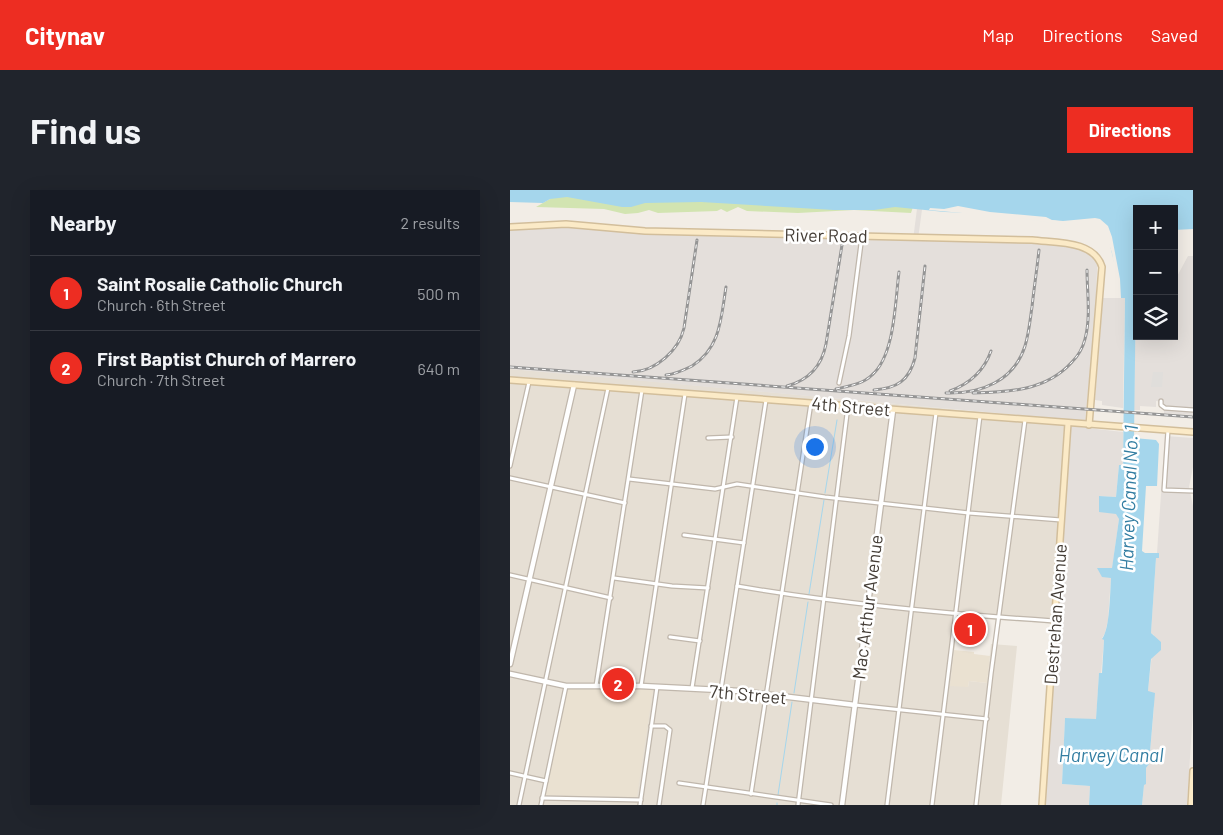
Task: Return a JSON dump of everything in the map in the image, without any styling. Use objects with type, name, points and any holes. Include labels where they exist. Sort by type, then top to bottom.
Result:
[{"type":"main road","name":"River Road","points":[[510,227],[566,224],[655,231],[1032,240],[1090,249],[1100,260],[1102,267],[1088,425]]},
{"type":"main road","name":"4th Street","points":[[510,380],[1120,428],[1193,432]]},
{"type":"main road","name":"Destrehan Avenue","points":[[1042,805],[1068,423]]},
{"type":"main road","points":[[1191,805],[1193,771]]},
{"type":"street","points":[[839,384],[849,336],[862,235]]},
{"type":"street","points":[[510,466],[530,382]]},
{"type":"street","points":[[510,664],[574,385]]},
{"type":"street","points":[[519,805],[609,388]]},
{"type":"street","points":[[596,686],[642,390]]},
{"type":"street","points":[[641,686],[685,394]]},
{"type":"street","points":[[692,689],[737,397]]},
{"type":"street","points":[[703,805],[766,400]]},
{"type":"street","points":[[1161,401],[1161,406],[1165,408],[1193,410]]},
{"type":"street","points":[[751,794],[811,403]]},
{"type":"street","points":[[798,803],[848,406]]},
{"type":"street","name":"Mac Arthur Avenue","points":[[842,805],[892,410]]},
{"type":"street","points":[[887,805],[936,413]]},
{"type":"street","points":[[932,805],[980,416]]},
{"type":"street","points":[[976,805],[998,617],[1025,420]]},
{"type":"street","points":[[1168,430],[1164,490],[1193,491]]},
{"type":"street","points":[[708,438],[732,437]]},
{"type":"street","points":[[510,478],[625,502]]},
{"type":"street","points":[[629,479],[715,489],[730,484],[737,484],[836,498],[969,513],[1061,520]]},
{"type":"street","points":[[684,535],[744,543]]},
{"type":"street","points":[[510,575],[611,598]]},
{"type":"street","points":[[614,578],[656,584],[708,588]]},
{"type":"street","points":[[737,586],[824,600],[912,610],[1054,621]]},
{"type":"street","points":[[670,637],[700,640]]},
{"type":"street","name":"7th Street","points":[[510,674],[566,686],[657,686],[721,690],[899,711],[986,719]]},
{"type":"street","points":[[541,805],[566,686]]},
{"type":"street","points":[[640,805],[657,686]]},
{"type":"street","points":[[651,726],[665,726],[670,730],[659,805]]},
{"type":"street","points":[[510,773],[546,781]]},
{"type":"street","points":[[679,783],[798,803],[830,805]]},
{"type":"street","points":[[542,798],[641,800]]},
{"type":"shaded area","points":[[919,193],[924,195],[918,239],[1040,242],[1081,249],[1095,257],[1097,271],[1095,320],[1085,421],[510,369],[510,230],[566,225],[654,234],[913,240]]},
{"type":"shaded area","points":[[1188,256],[1193,256],[1193,415],[1164,413],[1164,402],[1156,401],[1156,407],[1140,406],[1140,410],[1134,410],[1135,340],[1178,340],[1178,275]]},
{"type":"shaded area","points":[[1103,298],[1125,298],[1123,408],[1102,405],[1102,401],[1095,400]]},
{"type":"shaded area","points":[[510,369],[1070,420],[1056,624],[958,617],[951,679],[968,687],[969,681],[987,683],[991,644],[1017,646],[1001,805],[510,805]]},
{"type":"shaded area","points":[[1153,372],[1163,372],[1162,387],[1151,387]]},
{"type":"shaded area","points":[[1070,426],[1123,432],[1123,465],[1119,465],[1116,497],[1099,496],[1118,515],[1119,519],[1112,569],[1100,568],[1111,577],[1108,620],[1102,638],[1104,640],[1101,674],[1099,674],[1096,720],[1065,718],[1062,784],[1090,786],[1089,805],[1044,805]]},
{"type":"shaded area","points":[[1165,436],[1193,438],[1193,467],[1189,487],[1193,506],[1193,710],[1187,805],[1142,805],[1146,768],[1149,764],[1154,707],[1148,691],[1154,635],[1151,633],[1156,558],[1159,553],[1157,553]]},
{"type":"shaded area","points":[[954,650],[990,656],[987,683],[969,681],[968,687],[950,686]]},
{"type":"shaded area","points":[[566,689],[653,690],[637,797],[545,795]]},
{"type":"green space","points":[[555,196],[654,200],[914,204],[911,213],[854,210],[798,213],[747,211],[738,207],[727,212],[721,209],[717,211],[658,213],[649,210],[625,214],[604,209],[536,207]]},
{"type":"water","name":"Harvey Canal","points":[[510,190],[1193,190],[1193,229],[1178,230],[1178,205],[1133,205],[1133,340],[1135,340],[1134,438],[1156,440],[1159,444],[1157,486],[1146,486],[1142,551],[1145,553],[1159,553],[1159,558],[1156,558],[1151,633],[1161,642],[1161,650],[1151,659],[1148,691],[1155,693],[1149,764],[1146,768],[1146,784],[1144,785],[1142,805],[1089,805],[1090,786],[1062,784],[1065,718],[1096,719],[1099,673],[1102,673],[1104,640],[1102,639],[1107,627],[1111,578],[1102,577],[1097,568],[1112,568],[1119,519],[1116,514],[1099,512],[1099,496],[1116,497],[1119,465],[1123,465],[1125,298],[1119,298],[1118,279],[1106,228],[1092,220],[1067,222],[998,214],[945,212],[895,207],[874,210],[834,210],[701,202],[645,203],[631,207],[622,207],[567,197],[550,199],[543,203],[510,202]]},
{"type":"pier","points":[[958,206],[990,212],[1046,217],[1052,220],[1100,219],[1108,226],[1112,237],[1120,279],[1121,298],[1116,298],[1116,279],[1112,253],[1104,229],[1092,223],[1067,225],[1018,218],[929,210],[930,208],[944,209]]},
{"type":"waterway","points":[[825,493],[837,420]]},
{"type":"waterway","points":[[809,594],[824,500]]},
{"type":"waterway","points":[[794,693],[808,602]]},
{"type":"waterway","points":[[778,795],[792,702]]},
{"type":"railway","points":[[633,372],[650,368],[665,358],[672,351],[681,336],[684,328],[697,240]]},
{"type":"railway","points":[[787,386],[808,376],[818,365],[824,352],[842,245]]},
{"type":"railway","points":[[946,393],[972,391],[994,383],[1004,377],[1020,358],[1028,331],[1039,250]]},
{"type":"railway","points":[[874,390],[901,382],[912,366],[915,358],[925,266]]},
{"type":"railway","points":[[973,393],[1000,392],[1039,384],[1062,372],[1072,362],[1082,348],[1087,331],[1087,270]]},
{"type":"railway","points":[[836,389],[864,381],[880,366],[890,342],[899,272]]},
{"type":"railway","points":[[666,375],[677,373],[692,366],[702,359],[709,350],[721,320],[726,287]]},
{"type":"railway","points":[[950,391],[963,385],[975,376],[984,365],[991,351]]},
{"type":"railway","points":[[510,367],[1193,417]]},
{"type":"place","name":"Saint Rosalie Catholic Church","points":[[970,629]]},
{"type":"place","name":"First Baptist Church of Marrero","points":[[618,684]]},
{"type":"water label","name":"Harvey Canal No. 1","points":[[1128,498]]}]
